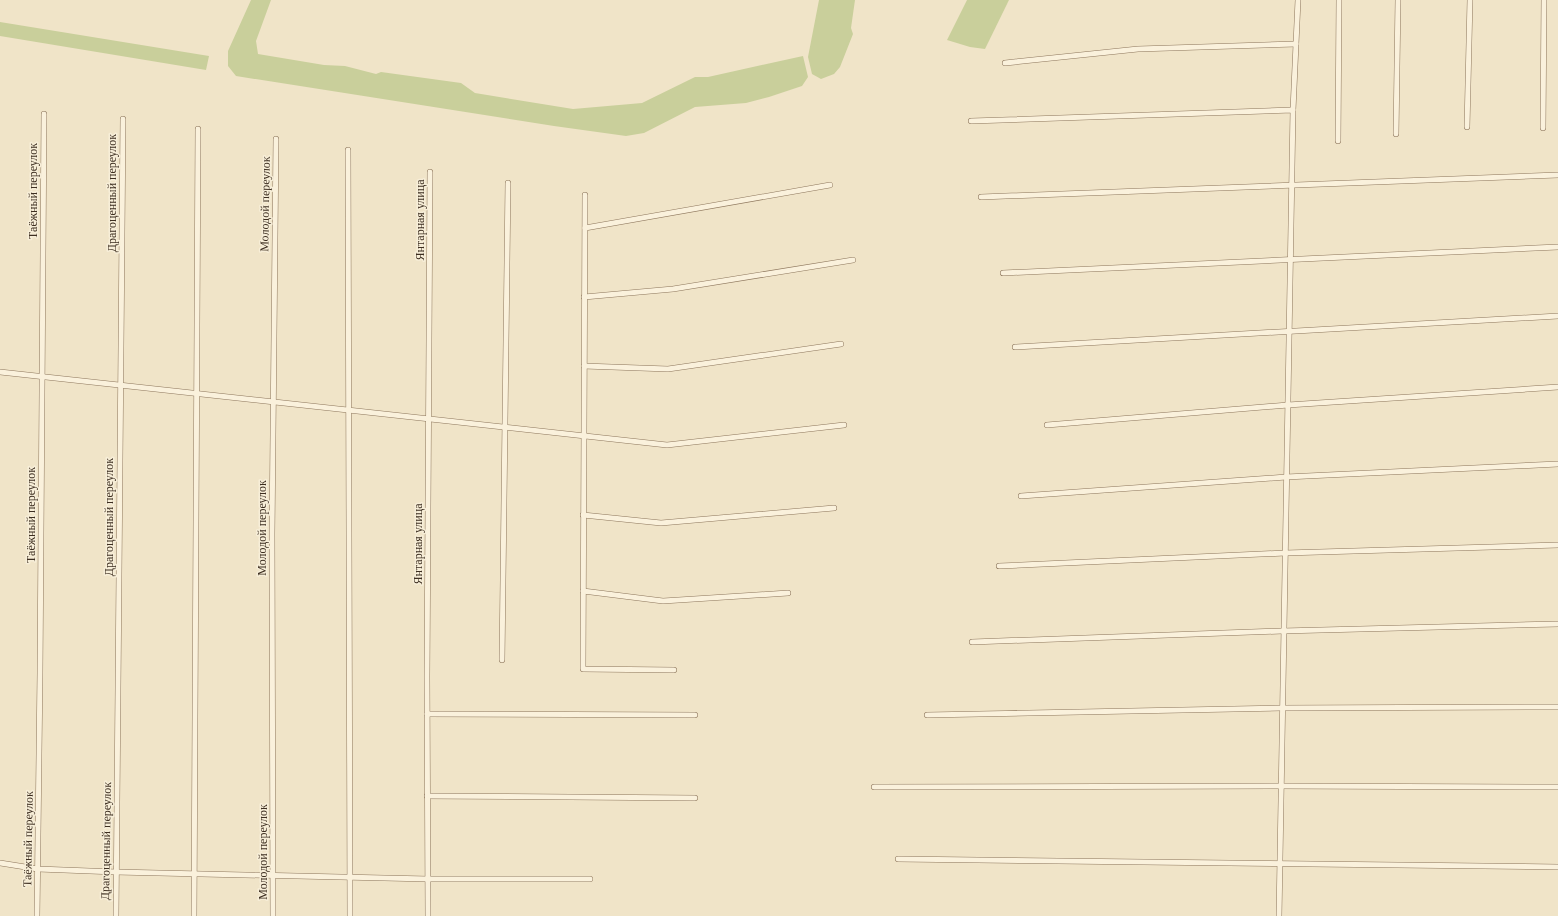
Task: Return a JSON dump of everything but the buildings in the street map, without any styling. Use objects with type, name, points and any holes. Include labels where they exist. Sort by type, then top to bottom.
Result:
[{"type":"street","points":[[1279,916],[1282,631],[1285,553],[1293,110],[1298,0]]},
{"type":"street","points":[[1338,141],[1339,0]]},
{"type":"street","points":[[1396,134],[1398,0]]},
{"type":"street","points":[[1467,127],[1470,0]]},
{"type":"street","points":[[1543,128],[1544,0]]},
{"type":"street","points":[[1005,63],[1138,49],[1296,44]]},
{"type":"street","points":[[971,121],[1293,110]]},
{"type":"street","name":"Таёжный переулок","points":[[36,916],[38,869],[44,114]]},
{"type":"street","name":"Драгоценный переулок","points":[[116,916],[122,119]]},
{"type":"street","points":[[194,916],[198,129]]},
{"type":"street","name":"Молодой переулок","points":[[273,916],[273,402],[276,139]]},
{"type":"street","points":[[348,150],[350,916]]},
{"type":"street","name":"Янтарная улица","points":[[428,916],[427,714],[430,172]]},
{"type":"street","points":[[981,197],[1558,175]]},
{"type":"street","points":[[502,660],[508,183]]},
{"type":"street","points":[[585,228],[830,185]]},
{"type":"street","points":[[585,195],[583,669],[674,670]]},
{"type":"street","points":[[1003,272],[1558,247]]},
{"type":"street","points":[[584,297],[673,289],[853,260]]},
{"type":"street","points":[[1015,347],[1558,316]]},
{"type":"street","points":[[584,366],[668,369],[841,344]]},
{"type":"street","points":[[0,372],[667,445],[844,425]]},
{"type":"street","points":[[1047,425],[1288,405],[1558,388]]},
{"type":"street","points":[[1021,496],[1286,477],[1558,464]]},
{"type":"street","points":[[583,515],[661,523],[834,508]]},
{"type":"street","points":[[999,566],[1285,553],[1558,545]]},
{"type":"street","points":[[583,592],[663,601],[788,593]]},
{"type":"street","points":[[972,642],[1282,631],[1558,624]]},
{"type":"street","points":[[927,714],[1281,708],[1558,707]]},
{"type":"street","points":[[427,714],[695,715]]},
{"type":"street","points":[[874,787],[1281,786],[1558,788]]},
{"type":"street","points":[[427,796],[695,798]]},
{"type":"street","points":[[898,859],[1558,866]]},
{"type":"street","points":[[0,863],[38,869],[116,872],[273,874],[428,879],[590,879]]},
{"type":"green space","points":[[251,0],[271,0],[256,41],[258,54],[324,65],[345,66],[376,74],[381,72],[461,83],[475,93],[573,109],[642,103],[695,77],[708,77],[803,56],[808,77],[802,86],[769,97],[746,103],[695,107],[644,133],[626,136],[236,76],[228,66],[228,51]]},
{"type":"green space","points":[[819,0],[855,0],[851,28],[853,34],[840,67],[834,74],[821,79],[812,74],[808,57]]},
{"type":"green space","points":[[967,0],[1009,0],[985,49],[970,47],[947,40]]},
{"type":"green space","points":[[0,22],[209,56],[206,70],[0,36]]}]
